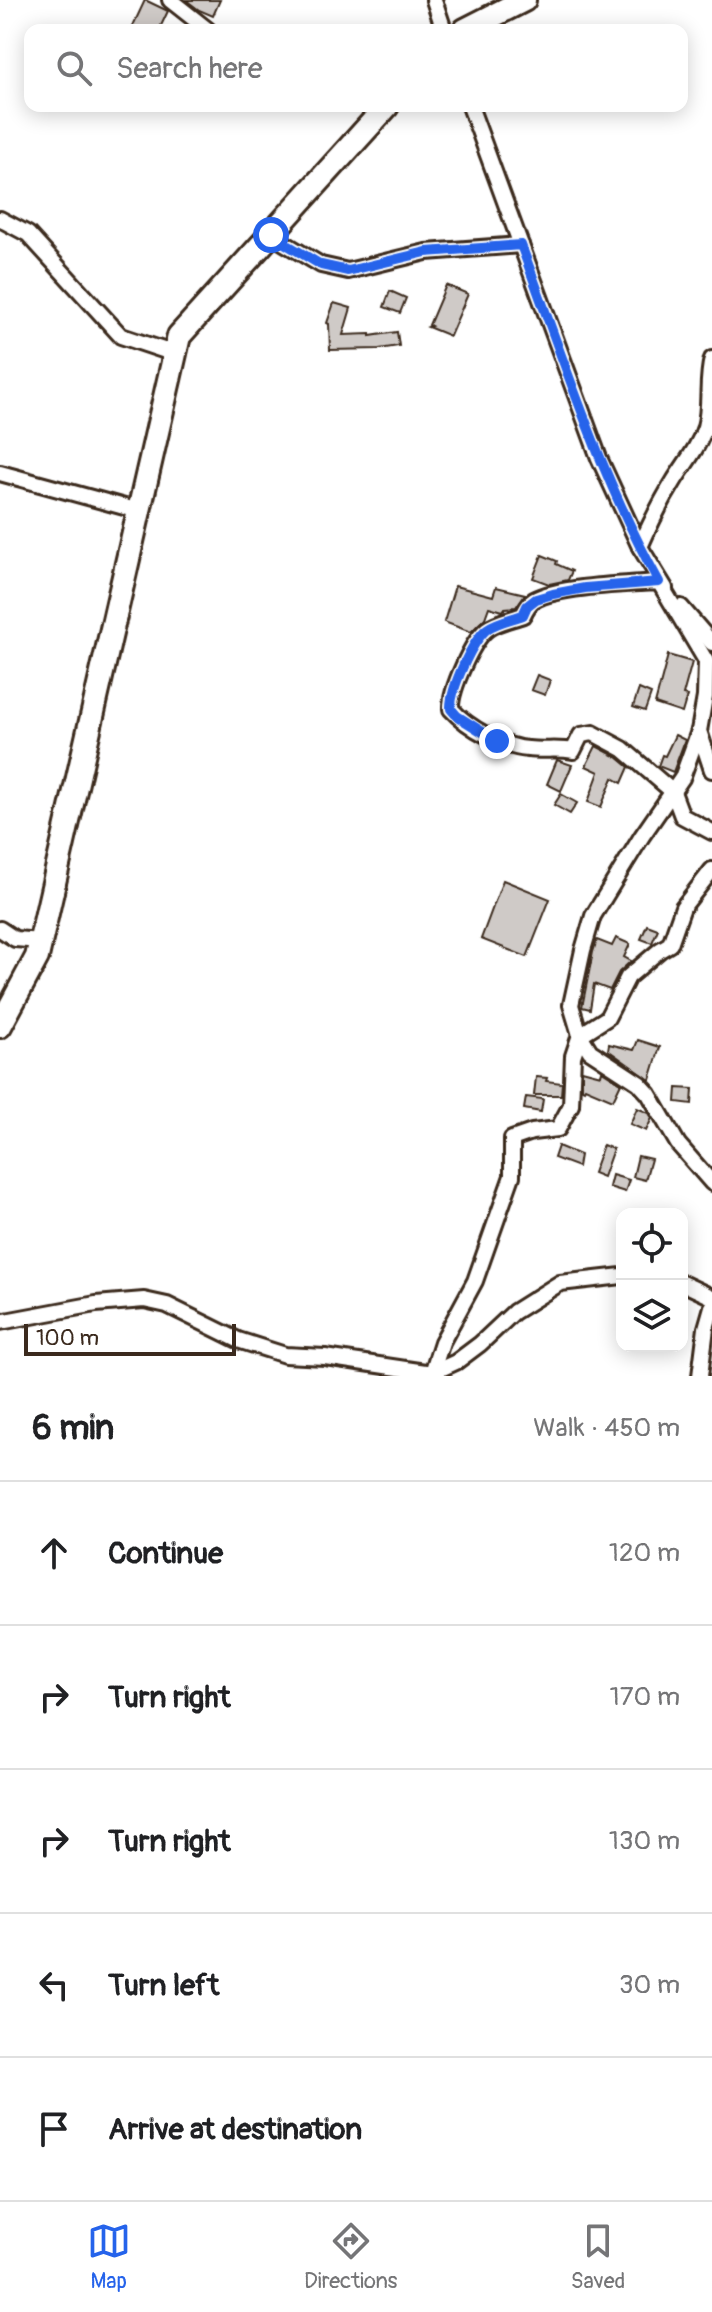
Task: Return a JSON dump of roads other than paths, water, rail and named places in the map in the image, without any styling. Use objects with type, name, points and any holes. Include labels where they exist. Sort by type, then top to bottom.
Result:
[{"type":"main road","points":[[477,24],[524,0]]},
{"type":"main road","points":[[0,1026],[37,957],[179,336],[382,112]]},
{"type":"street","points":[[170,0],[200,24]]},
{"type":"street","points":[[434,0],[442,24]]},
{"type":"street","points":[[472,112],[599,458],[640,547],[706,661],[705,697],[699,731],[682,778],[593,916],[571,1005],[580,1035],[590,1051],[639,1083],[649,1094],[678,1144],[712,1183]]},
{"type":"street","points":[[0,219],[28,234],[121,336],[175,354]]},
{"type":"street","points":[[271,235],[321,265],[348,271],[426,252],[521,245]]},
{"type":"street","points":[[640,547],[706,425],[707,380],[712,359]]},
{"type":"street","points":[[0,473],[139,511]]},
{"type":"street","points":[[659,582],[712,643]]},
{"type":"street","points":[[659,582],[585,588],[536,599],[527,606],[523,615],[487,629],[466,660],[450,700],[451,709],[497,741],[526,749],[573,751],[581,735],[593,733],[623,749],[673,792],[682,816],[712,832]]},
{"type":"street","points":[[699,731],[712,770]]},
{"type":"street","points":[[433,1375],[442,1342],[475,1281],[512,1176],[512,1139],[532,1132],[558,1129],[571,1105],[573,1056],[580,1035],[607,1018],[628,977],[670,944],[683,907],[712,870]]},
{"type":"street","points":[[0,929],[15,939],[41,941]]},
{"type":"street","points":[[0,1322],[96,1304],[144,1300],[167,1305],[238,1340],[285,1355],[325,1357],[433,1375],[480,1344],[514,1312],[560,1283],[616,1277]]},
{"type":"street","points":[[688,1286],[712,1297]]},
{"type":"street","points":[[700,1376],[712,1307]]}]
